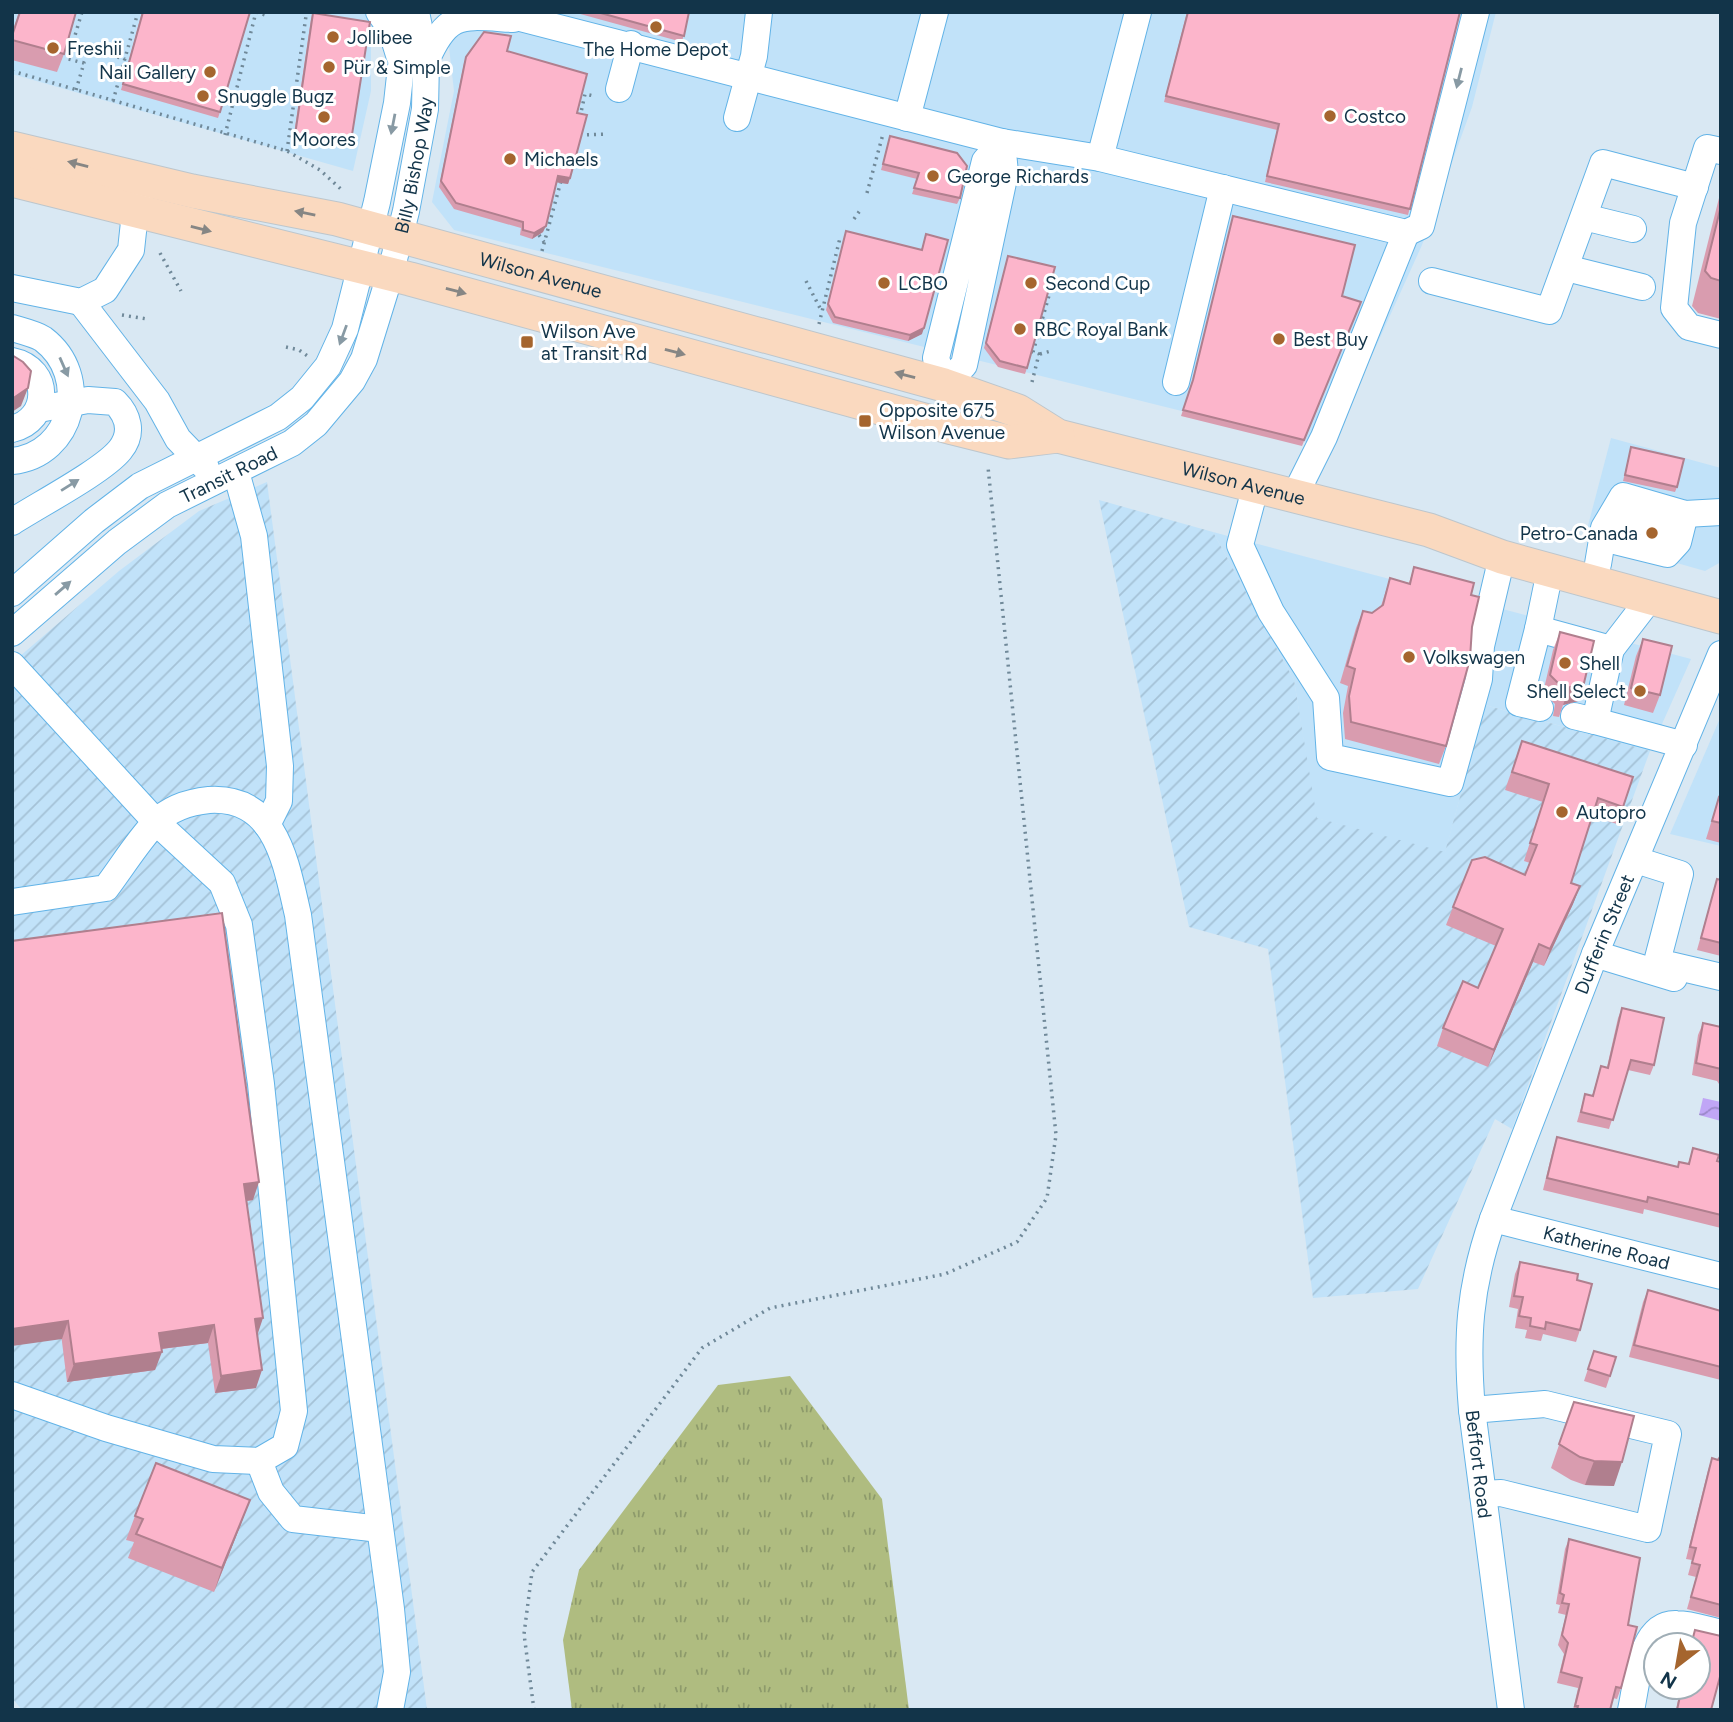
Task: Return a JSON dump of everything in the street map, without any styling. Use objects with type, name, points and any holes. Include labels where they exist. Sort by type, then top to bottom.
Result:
[{"type":"main road","name":"Wilson Avenue","points":[[12,148],[145,180],[337,219],[944,384],[1018,411],[1058,436],[1429,530],[1502,557],[1721,617]]},
{"type":"main road","name":"Wilson Avenue","points":[[12,180],[375,272],[1009,442],[1058,436]]},
{"type":"main road","points":[[934,423],[944,384]]},
{"type":"main road","name":"Wilson Avenue","points":[[1429,530],[1600,551],[1721,595]]},
{"type":"street","points":[[379,12],[391,29],[400,56]]},
{"type":"street","name":"Billy Bishop Way","points":[[385,234],[400,56],[407,12]]},
{"type":"street","name":"Billy Bishop Way","points":[[375,272],[425,109],[426,61],[416,12]]},
{"type":"street","points":[[497,12],[631,44],[896,122],[1100,158],[1406,233],[1421,226],[1476,12]]},
{"type":"street","points":[[737,118],[749,77],[760,12]]},
{"type":"street","points":[[896,122],[935,12]]},
{"type":"street","points":[[1100,158],[1138,12]]},
{"type":"street","points":[[426,61],[437,35],[449,24],[467,16],[526,20]]},
{"type":"street","points":[[607,93],[631,44]]},
{"type":"street","points":[[944,384],[964,365],[1005,173],[1002,142]]},
{"type":"street","points":[[1721,151],[1707,148],[1683,223],[1674,309],[1689,327],[1721,335]]},
{"type":"street","points":[[1432,281],[1549,311],[1603,163],[1695,187]]},
{"type":"street","points":[[12,288],[81,302],[105,290],[131,250],[135,213],[145,180]]},
{"type":"street","points":[[1176,382],[1223,188]]},
{"type":"street","points":[[1584,217],[1633,229]]},
{"type":"street","points":[[1295,495],[1324,437],[1406,233]]},
{"type":"street","points":[[1566,268],[1642,287]]},
{"type":"street","name":"Transit Road","points":[[12,593],[118,502],[161,473],[278,418],[317,382],[333,357],[375,272]]},
{"type":"street","name":"Transit Road","points":[[12,633],[144,521],[292,443],[338,400],[364,359],[375,272]]},
{"type":"street","points":[[81,302],[157,401],[178,439],[196,457],[227,475],[254,536],[280,766],[279,801],[267,825]]},
{"type":"street","points":[[12,328],[42,338],[62,359],[71,383],[73,403],[54,442],[30,459],[12,461]]},
{"type":"street","points":[[12,361],[29,367],[37,376],[41,391],[39,409],[30,423],[12,429]]},
{"type":"street","points":[[12,522],[104,463],[120,449],[127,436],[128,422],[124,411],[115,402],[105,399],[39,409]]},
{"type":"street","points":[[1256,485],[1240,545],[1271,612],[1326,698],[1330,757],[1450,783],[1479,680],[1481,646],[1502,557]]},
{"type":"street","points":[[1683,523],[1678,542],[1667,555],[1600,551],[1613,514],[1623,496],[1683,523],[1721,512]]},
{"type":"street","points":[[1536,693],[1541,657],[1538,629],[1550,571]]},
{"type":"street","points":[[1650,597],[1595,673],[1587,709],[1684,745]]},
{"type":"street","points":[[1538,629],[1611,649]]},
{"type":"street","name":"Dufferin Street","points":[[1493,1219],[1595,954],[1721,654]]},
{"type":"street","points":[[12,665],[156,822],[222,883],[239,925],[261,1084],[294,1411],[285,1446],[259,1461],[213,1459],[106,1428],[12,1395]]},
{"type":"street","points":[[12,902],[106,888],[156,822],[181,806],[229,800],[253,811],[267,825],[284,856],[298,915],[380,1529],[397,1672],[390,1710]]},
{"type":"street","points":[[1636,860],[1679,874],[1657,962],[1721,990]]},
{"type":"street","points":[[1595,954],[1618,964],[1687,975],[1721,977]]},
{"type":"street","name":"Katherine Road","points":[[1493,1219],[1721,1276]]},
{"type":"street","name":"Beffort Road","points":[[1493,1219],[1479,1259],[1471,1294],[1468,1362],[1511,1710]]},
{"type":"street","points":[[1472,1410],[1545,1405],[1668,1434],[1648,1529],[1501,1493],[1483,1494]]},
{"type":"street","points":[[259,1461],[271,1492],[293,1519],[380,1529]]},
{"type":"street","points":[[1631,1710],[1649,1640],[1658,1629],[1677,1623],[1721,1633]]},
{"type":"path","points":[[76,90],[84,63],[68,59],[82,12]]},
{"type":"path","points":[[113,101],[138,12]]},
{"type":"path","points":[[225,135],[256,12],[268,16]]},
{"type":"path","points":[[287,151],[306,16]]},
{"type":"path","points":[[97,52],[125,59]]},
{"type":"path","points":[[12,71],[287,151],[320,170],[343,191]]},
{"type":"path","points":[[607,93],[586,94],[574,135],[608,134]]},
{"type":"path","points":[[867,193],[896,122]]},
{"type":"path","points":[[541,254],[564,171]]},
{"type":"path","points":[[854,219],[862,209]]},
{"type":"path","points":[[539,235],[544,242]]},
{"type":"path","points":[[830,316],[818,327],[840,238]]},
{"type":"path","points":[[160,253],[181,291]]},
{"type":"path","points":[[1049,271],[1054,278],[1033,352],[1039,354],[1051,351]]},
{"type":"path","points":[[806,281],[822,311]]},
{"type":"path","points":[[122,315],[147,318]]},
{"type":"path","points":[[286,347],[299,350],[317,362]]},
{"type":"path","points":[[1032,382],[1039,354]]},
{"type":"path","points":[[534,1710],[524,1633],[532,1572],[702,1348],[770,1308],[945,1275],[1017,1242],[1047,1198],[1056,1135],[988,467]]},
{"type":"shaded area","points":[[12,12],[371,12],[371,91],[353,171],[12,74]]},
{"type":"shaded area","points":[[445,12],[1496,12],[1472,107],[1422,245],[1330,448],[454,230],[432,202],[454,91]]},
{"type":"shaded area","points":[[1611,438],[1721,468],[1721,562],[1705,571],[1585,537]]},
{"type":"shaded area","points":[[267,482],[427,1710],[22,1710],[12,1698],[12,663],[119,571],[199,511]]},
{"type":"shaded area","points":[[1099,500],[1213,532],[1294,680],[1317,818],[1445,852],[1485,705],[1650,751],[1512,1129],[1495,1119],[1418,1289],[1313,1298],[1268,949],[1189,927]]},
{"type":"shaded area","points":[[1213,532],[1691,659],[1650,751],[1485,705],[1445,853],[1316,818],[1294,680]]},
{"type":"shaded area","points":[[1721,716],[1721,846],[1670,834]]},
{"type":"green space","points":[[790,1376],[882,1499],[909,1710],[572,1710],[563,1640],[579,1570],[718,1385]]},
{"type":"water","points":[[1703,1098],[1721,1102],[1721,1121],[1699,1115]]},
{"type":"building","points":[[20,12],[76,12],[64,54],[12,40]]},
{"type":"building","points":[[143,12],[250,12],[220,112],[123,84]]},
{"type":"building","name":"The Home Depot","points":[[597,12],[689,12],[684,36]]},
{"type":"building","name":"Costco","points":[[1188,12],[1460,12],[1410,209],[1267,176],[1279,124],[1166,96]]},
{"type":"building","points":[[313,13],[370,22],[351,141],[295,135]]},
{"type":"building","name":"Michaels","points":[[484,32],[511,36],[507,51],[587,74],[577,113],[587,115],[570,178],[558,176],[546,226],[534,233],[523,230],[523,222],[456,203],[441,181],[466,57]]},
{"type":"building","name":"George Richards","points":[[890,136],[957,153],[967,166],[960,198],[914,188],[919,173],[883,164]]},
{"type":"building","points":[[1721,206],[1721,281],[1711,278],[1705,271]]},
{"type":"building","name":"Best Buy","points":[[1233,216],[1355,245],[1342,296],[1361,302],[1304,440],[1183,410],[1193,380]]},
{"type":"building","name":"LCBO","points":[[846,231],[922,250],[926,234],[948,240],[924,328],[910,335],[835,317],[828,304]]},
{"type":"building","points":[[1008,256],[1055,267],[1027,368],[1000,361],[986,343]]},
{"type":"building","points":[[12,355],[31,371],[28,388],[12,399]]},
{"type":"building","points":[[1631,447],[1684,459],[1677,487],[1625,475]]},
{"type":"building","name":"Volkswagen","points":[[1414,567],[1474,583],[1471,595],[1479,597],[1472,627],[1470,659],[1446,746],[1351,722],[1349,696],[1355,669],[1347,666],[1363,611],[1372,613],[1383,605],[1390,578],[1410,584]]},
{"type":"building","points":[[1560,632],[1594,641],[1584,683],[1570,687],[1565,700],[1559,698],[1562,687],[1550,675]]},
{"type":"building","points":[[1643,639],[1672,646],[1660,695],[1631,688]]},
{"type":"building","points":[[1522,741],[1633,777],[1623,807],[1598,798],[1571,883],[1580,886],[1550,949],[1539,944],[1494,1050],[1443,1028],[1463,981],[1478,988],[1503,929],[1453,907],[1472,860],[1485,857],[1525,875],[1537,845],[1530,843],[1549,784],[1512,772]]},
{"type":"building","points":[[1719,797],[1721,798],[1721,823],[1712,821]]},
{"type":"building","points":[[1717,879],[1721,880],[1721,943],[1701,938]]},
{"type":"building","points":[[222,913],[259,1182],[244,1184],[263,1318],[255,1319],[262,1370],[221,1376],[214,1325],[159,1333],[162,1352],[74,1364],[68,1321],[12,1329],[12,941]]},
{"type":"building","points":[[1622,1008],[1664,1018],[1654,1065],[1631,1060],[1613,1120],[1581,1112],[1585,1094],[1593,1096],[1601,1066],[1608,1068]]},
{"type":"building","points":[[1703,1023],[1721,1027],[1721,1069],[1696,1063]]},
{"type":"building","points":[[1557,1137],[1678,1167],[1679,1162],[1689,1164],[1693,1148],[1719,1155],[1717,1161],[1721,1162],[1721,1215],[1648,1197],[1647,1202],[1547,1178]]},
{"type":"building","points":[[1520,1262],[1578,1274],[1577,1280],[1592,1284],[1580,1330],[1546,1322],[1545,1329],[1530,1326],[1531,1318],[1519,1316],[1523,1297],[1514,1296]]},
{"type":"building","points":[[1648,1290],[1721,1311],[1721,1367],[1634,1345]]},
{"type":"building","points":[[1594,1351],[1616,1357],[1610,1376],[1588,1369]]},
{"type":"building","points":[[1574,1402],[1634,1416],[1622,1462],[1594,1461],[1580,1457],[1559,1444]]},
{"type":"building","points":[[1721,1455],[1721,1605],[1691,1597],[1700,1565],[1692,1563],[1696,1548],[1690,1547],[1712,1458],[1718,1460]]},
{"type":"building","points":[[156,1463],[250,1500],[222,1568],[136,1534],[143,1519],[135,1516]]},
{"type":"building","points":[[1569,1539],[1640,1558],[1628,1625],[1637,1627],[1621,1688],[1616,1687],[1610,1710],[1577,1710],[1578,1706],[1575,1706],[1582,1678],[1561,1672],[1568,1643],[1562,1635],[1569,1604],[1562,1603],[1564,1595],[1560,1593]]},
{"type":"building","points":[[1712,1634],[1721,1636],[1721,1673],[1711,1710],[1677,1710],[1679,1701],[1712,1701]]},
{"type":"place","name":"The Home Depot","points":[[656,27]]},
{"type":"place","name":"Jollibee","points":[[333,37]]},
{"type":"place","name":"Freshii","points":[[53,48]]},
{"type":"place","name":"Pür & Simple","points":[[329,67]]},
{"type":"place","name":"Nail Gallery","points":[[210,72]]},
{"type":"place","name":"Snuggle Bugz","points":[[203,96]]},
{"type":"place","name":"Costco","points":[[1330,116]]},
{"type":"place","name":"Moores","points":[[324,117]]},
{"type":"place","name":"Michaels","points":[[510,159]]},
{"type":"place","name":"George Richards","points":[[933,176]]},
{"type":"place","name":"LCBO","points":[[884,283]]},
{"type":"place","name":"Second Cup","points":[[1031,283]]},
{"type":"place","name":"RBC Royal Bank","points":[[1020,329]]},
{"type":"place","name":"Best Buy","points":[[1279,339]]},
{"type":"place","name":"Wilson Ave at Transit Rd","points":[[527,342]]},
{"type":"place","name":"Opposite 675 Wilson Avenue","points":[[865,421]]},
{"type":"place","name":"Petro-Canada","points":[[1652,533]]},
{"type":"place","name":"Volkswagen","points":[[1409,657]]},
{"type":"place","name":"Shell","points":[[1565,663]]},
{"type":"place","name":"Shell Select","points":[[1640,691]]},
{"type":"place","name":"Autopro","points":[[1562,812]]}]
